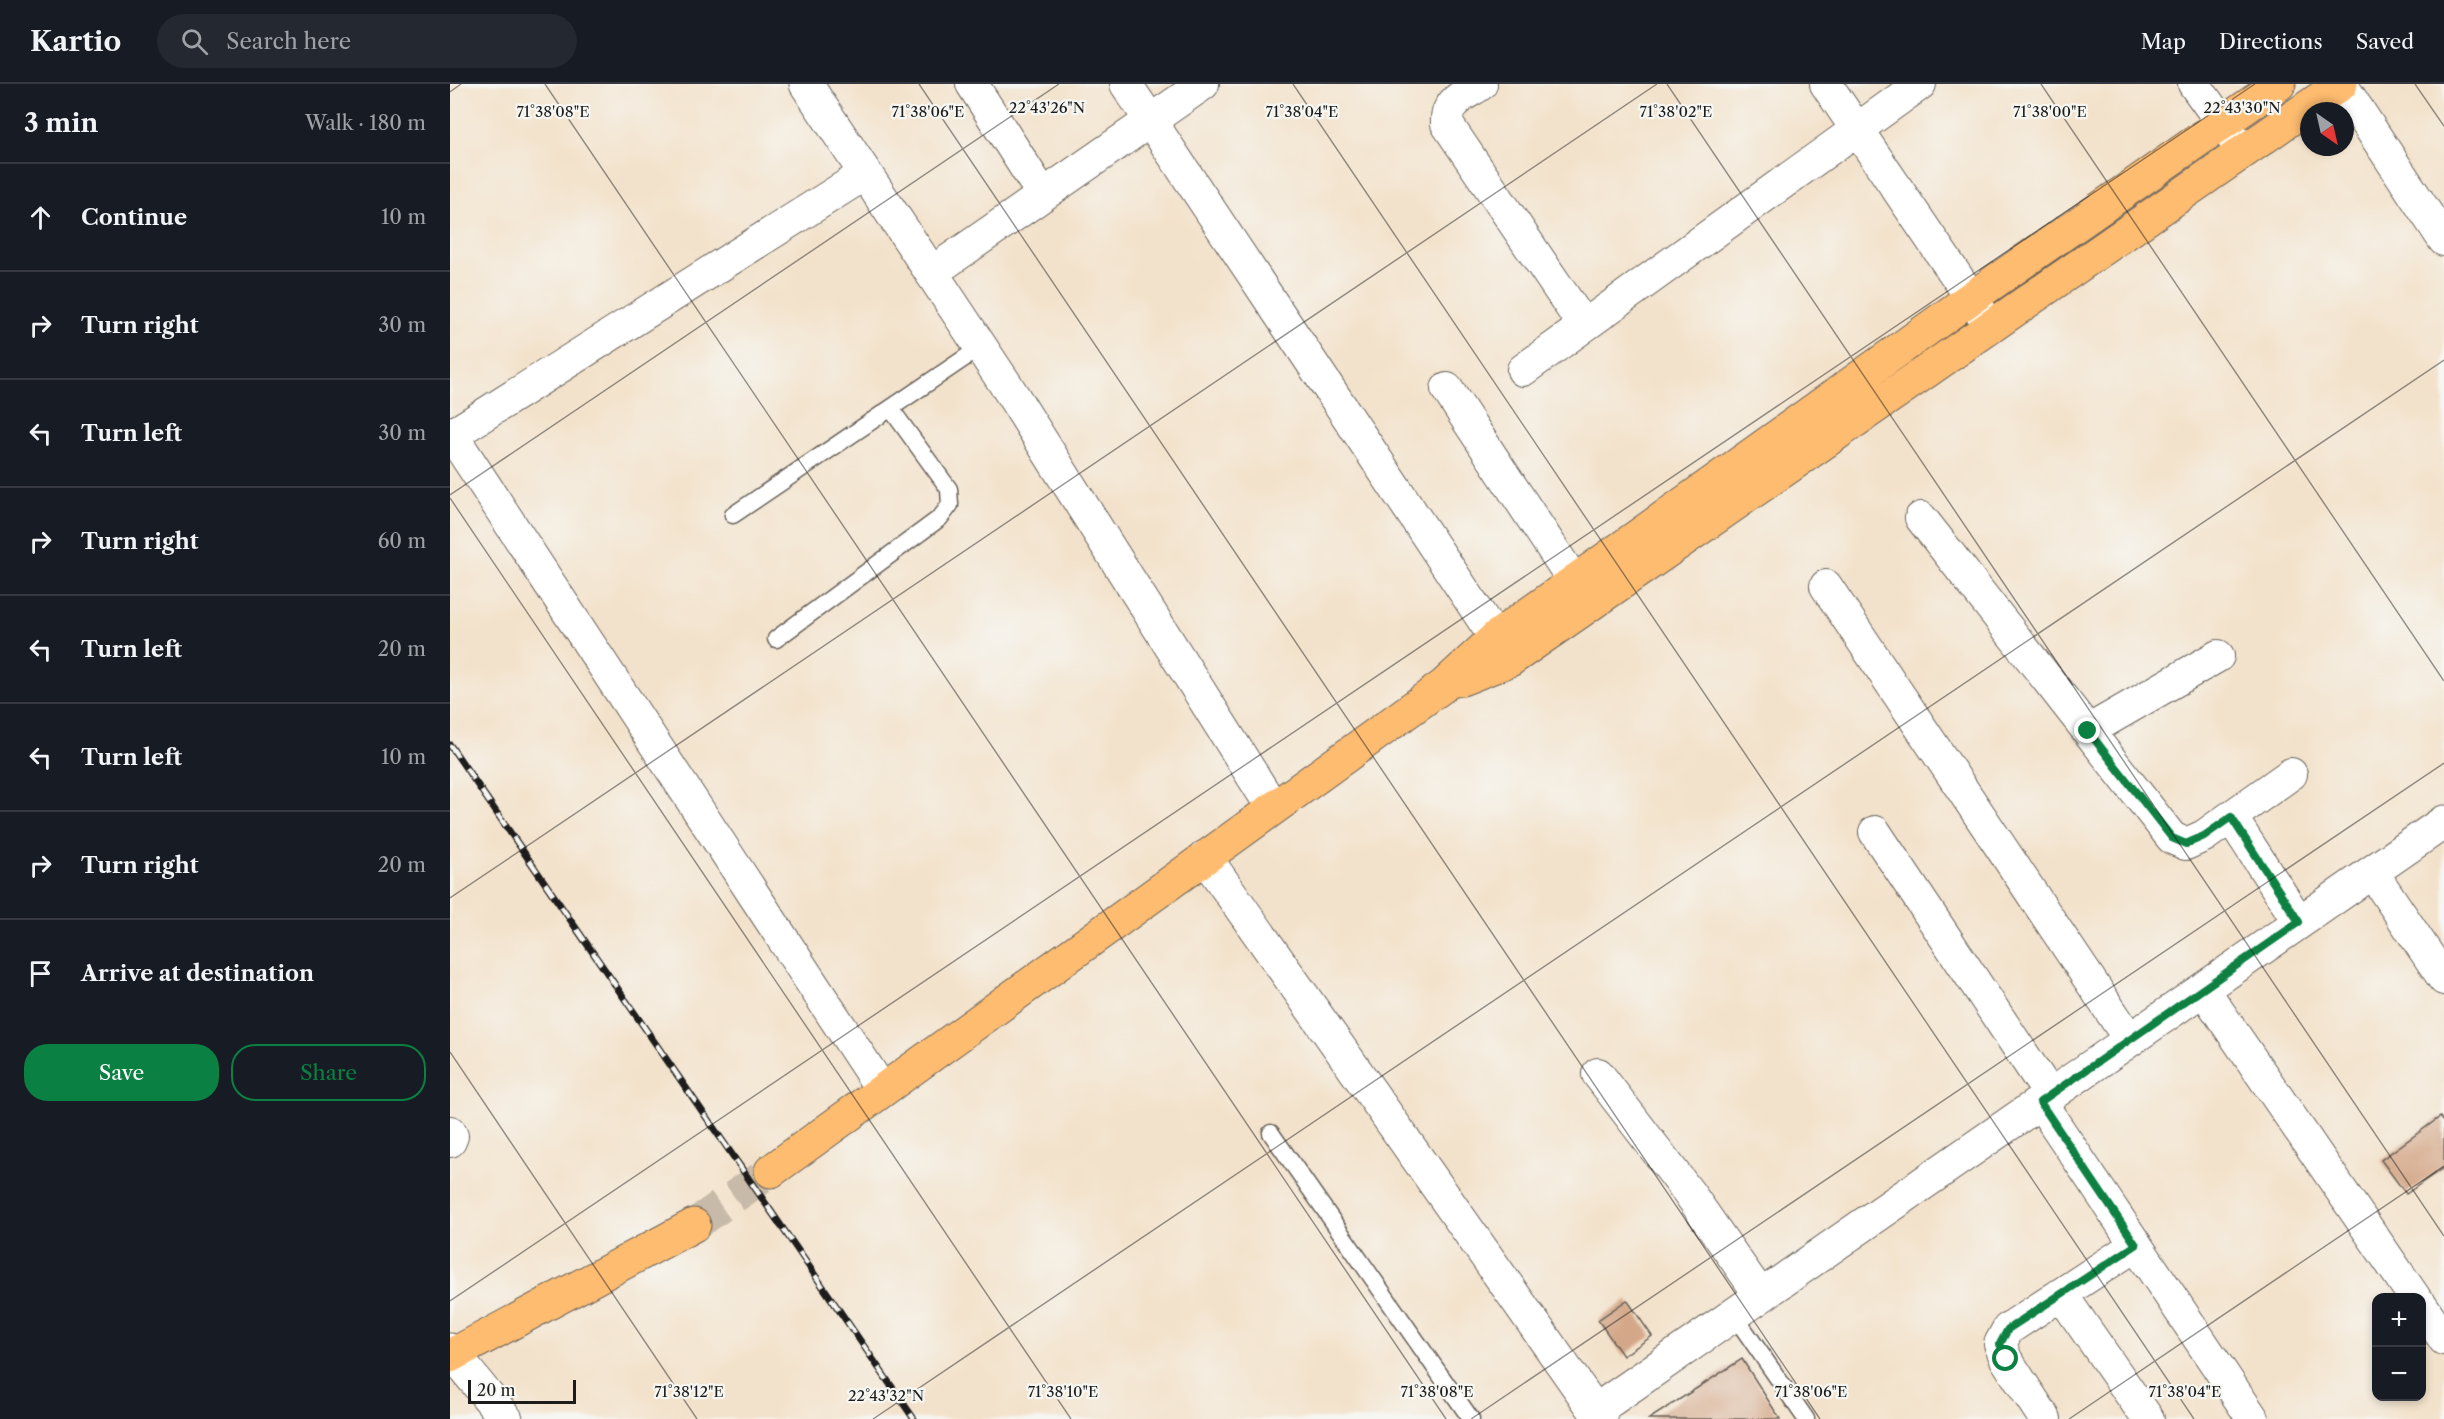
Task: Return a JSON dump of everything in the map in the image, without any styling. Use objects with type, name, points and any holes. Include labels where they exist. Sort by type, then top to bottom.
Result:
[{"type":"highway","points":[[771,1172],[1273,808],[1443,687],[1503,650],[1582,593],[1971,298],[2279,84]]},
{"type":"highway","points":[[1582,593],[1990,327],[2341,84]]},
{"type":"highway","points":[[451,1354],[694,1225]]},
{"type":"street","points":[[806,84],[981,347],[1273,808]]},
{"type":"street","points":[[972,84],[1043,195]]},
{"type":"street","points":[[1126,84],[1503,650]]},
{"type":"street","points":[[931,273],[1203,84]]},
{"type":"street","points":[[1481,84],[1453,103],[1446,113],[1447,124],[1584,326]]},
{"type":"street","points":[[1826,84],[1990,327]]},
{"type":"street","points":[[1523,370],[1920,84]]},
{"type":"street","points":[[2194,84],[2243,152]]},
{"type":"street","points":[[2341,84],[2444,240]]},
{"type":"street","points":[[866,174],[451,433],[882,1090]]},
{"type":"street","points":[[1447,389],[1582,593]]},
{"type":"street","points":[[1921,519],[2172,838],[2186,844],[2204,836],[2291,774]]},
{"type":"street","points":[[1826,586],[2130,1040]]},
{"type":"street","points":[[2088,731],[2218,656]]},
{"type":"street","points":[[2231,817],[2299,922]]},
{"type":"street","points":[[1205,857],[1598,1415],[1734,1314],[2444,822]]},
{"type":"street","points":[[1875,832],[2136,1245],[2253,1419]]},
{"type":"street","points":[[2372,872],[2444,979]]},
{"type":"street","points":[[2204,989],[2431,1314]]},
{"type":"street","points":[[1598,1074],[1689,1193],[1761,1296]]},
{"type":"street","points":[[450,1132],[452,1136],[450,1141]]},
{"type":"street","points":[[2045,1419],[2006,1359],[2000,1344],[2008,1329],[2136,1245]]},
{"type":"street","points":[[2061,1294],[2148,1419]]},
{"type":"street","points":[[451,1354],[506,1419]]},
{"type":"lane","points":[[733,515],[981,347]]},
{"type":"lane","points":[[776,639],[940,518],[950,505],[949,489],[891,409]]},
{"type":"lane","points":[[1271,1133],[1471,1419]]},
{"type":"lane","points":[[1734,1314],[1806,1419]]},
{"type":"building","points":[[2440,1117],[2444,1123],[2444,1167],[2406,1194],[2381,1160]]},
{"type":"building","points":[[1627,1300],[1652,1336],[1623,1356],[1598,1320]]},
{"type":"building","points":[[1742,1359],[1780,1419],[1649,1419]]},
{"type":"tunnel","points":[[694,1225],[771,1171]]},
{"type":"railway","points":[[450,745],[914,1419]]},
{"type":"route","points":[[2006,1359],[2000,1344],[2008,1329],[2136,1245],[2040,1102],[2299,922],[2231,817],[2204,836],[2186,844],[2172,838],[2088,731]]}]
